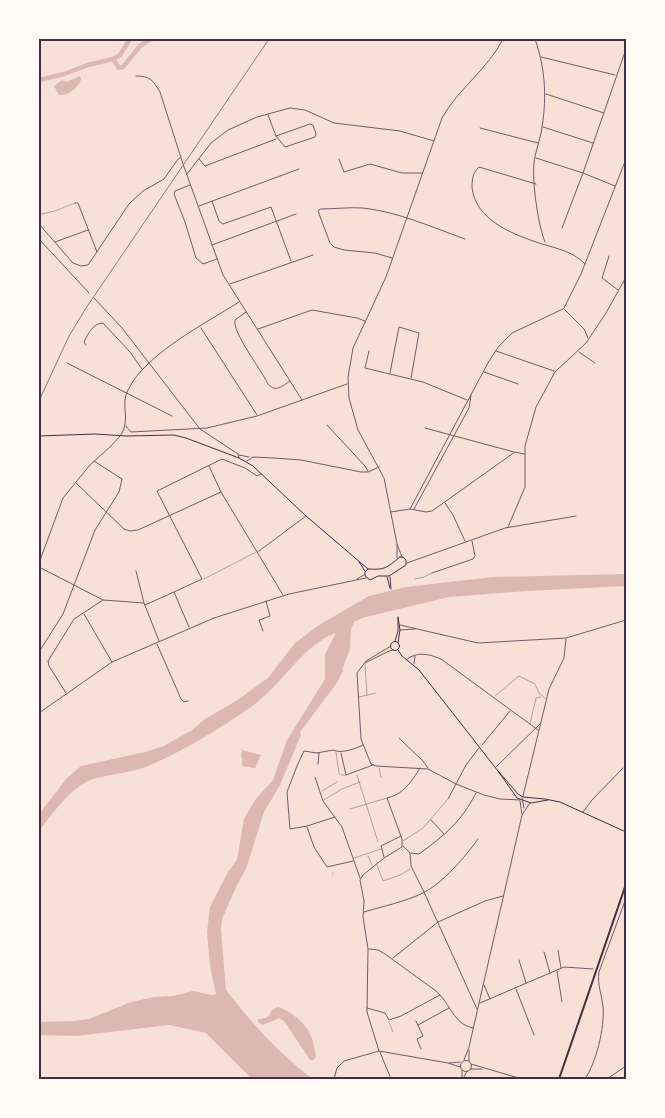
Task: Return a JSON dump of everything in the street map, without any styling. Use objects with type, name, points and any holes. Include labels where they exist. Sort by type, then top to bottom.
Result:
[{"type":"main road","points":[[39,436],[95,434],[120,436],[174,435],[239,458],[261,474],[306,516],[368,569],[378,570],[387,567],[402,557],[406,563],[405,566],[386,577],[378,576],[370,580],[366,578],[359,562]]},
{"type":"main road","points":[[365,573],[368,569]]},
{"type":"main road","points":[[386,577],[390,588],[390,575]]},
{"type":"main road","points":[[398,650],[393,650],[391,646],[395,642],[398,631],[398,617],[400,624],[398,643],[400,647],[398,650],[406,660],[414,665],[498,771],[522,797],[560,802],[625,831]]},
{"type":"main road","points":[[498,771],[520,800],[531,803],[548,800]]},
{"type":"main road","points":[[559,1079],[626,884]]},
{"type":"street","points":[[398,558],[384,478],[361,436],[352,408],[347,384],[351,355],[393,258],[445,114],[494,55],[503,39]]},
{"type":"street","points":[[535,39],[540,56],[545,93],[542,126],[535,158],[538,212],[546,244]]},
{"type":"street","points":[[562,228],[626,49]]},
{"type":"street","points":[[540,56],[616,76]]},
{"type":"street","points":[[136,76],[145,76],[153,81],[160,92],[190,185],[212,245],[229,284],[302,400]]},
{"type":"street","points":[[545,93],[604,112]]},
{"type":"street","points":[[187,174],[210,144],[222,134],[236,126],[267,114],[288,109],[307,110],[332,123],[400,131],[434,141]]},
{"type":"street","points":[[199,159],[206,166],[276,137],[309,124],[313,125],[316,134],[291,146],[284,147],[276,137],[267,114]]},
{"type":"street","points":[[542,126],[593,143]]},
{"type":"street","points":[[480,128],[539,143]]},
{"type":"street","points":[[39,224],[73,262],[81,266],[90,263],[129,204],[143,192],[164,179],[181,157]]},
{"type":"street","points":[[535,158],[583,173],[616,186]]},
{"type":"street","points":[[339,159],[344,172],[370,164],[404,174],[422,174]]},
{"type":"street","points":[[410,509],[495,351],[504,340],[517,330],[564,309],[585,264],[626,159]]},
{"type":"street","points":[[536,184],[479,167],[474,172],[472,182],[473,194],[480,211],[491,220],[512,233],[576,256],[585,264]]},
{"type":"street","points":[[198,206],[299,169]]},
{"type":"street","points":[[190,185],[175,190],[174,194],[196,258],[202,264],[218,259]]},
{"type":"street","points":[[212,201],[222,224],[271,207],[291,261]]},
{"type":"street","points":[[39,210],[40,215],[74,203],[78,204],[98,252]]},
{"type":"street","points":[[393,258],[375,253],[342,250],[333,247],[318,211],[320,209],[359,208],[393,213],[464,239]]},
{"type":"street","points":[[212,245],[296,214]]},
{"type":"street","points":[[55,242],[89,230]]},
{"type":"street","points":[[39,239],[89,293]]},
{"type":"street","points":[[229,284],[291,261],[313,255]]},
{"type":"street","points":[[609,256],[602,278],[618,290]]},
{"type":"street","points":[[508,527],[525,487],[525,444],[533,414],[554,372],[586,343],[605,316],[626,277]]},
{"type":"street","points":[[94,298],[122,328],[200,429],[239,455],[250,458],[264,457],[301,460],[361,472],[368,472],[379,467]]},
{"type":"street","points":[[39,563],[61,502],[75,482],[94,461],[114,444],[126,426],[127,392],[148,362],[240,301]]},
{"type":"street","points":[[564,309],[582,328],[588,339]]},
{"type":"street","points":[[258,329],[312,310],[358,318],[366,322]]},
{"type":"street","points":[[247,312],[236,319],[234,324],[239,336],[268,384],[276,389],[291,381]]},
{"type":"street","points":[[86,345],[84,342],[91,330],[98,324],[103,323],[130,352],[143,370]]},
{"type":"street","points":[[200,326],[257,416]]},
{"type":"street","points":[[390,374],[398,328],[419,333],[410,379]]},
{"type":"street","points":[[369,351],[365,368],[440,388],[468,400]]},
{"type":"street","points":[[495,351],[554,372]]},
{"type":"street","points":[[578,351],[595,363]]},
{"type":"street","points":[[67,363],[172,416]]},
{"type":"street","points":[[483,372],[518,384]]},
{"type":"street","points":[[126,426],[131,432],[200,429],[257,416],[347,384]]},
{"type":"street","points":[[413,510],[470,405],[472,394]]},
{"type":"street","points":[[466,403],[470,405]]},
{"type":"street","points":[[327,425],[365,466],[368,472]]},
{"type":"street","points":[[425,428],[524,454]]},
{"type":"street","points":[[391,512],[410,509],[430,512],[515,452]]},
{"type":"street","points":[[247,462],[250,458]]},
{"type":"street","points":[[202,579],[157,491],[224,459],[245,468],[257,476],[261,474]]},
{"type":"street","points":[[39,652],[64,614],[95,530],[119,492],[122,479],[94,461]]},
{"type":"street","points":[[209,465],[221,492],[283,595]]},
{"type":"street","points":[[75,482],[124,529],[130,531],[138,530],[221,492]]},
{"type":"street","points":[[445,502],[465,542]]},
{"type":"street","points":[[39,567],[103,600],[144,604],[174,592],[258,552],[306,516]]},
{"type":"street","points":[[406,563],[508,527],[576,516]]},
{"type":"street","points":[[415,579],[424,578],[432,573],[473,559],[475,556],[471,540]]},
{"type":"street","points":[[397,544],[402,557]]},
{"type":"street","points":[[136,571],[144,604],[160,641]]},
{"type":"street","points":[[354,580],[365,573]]},
{"type":"street","points":[[39,713],[112,662],[218,616],[283,595],[366,578]]},
{"type":"street","points":[[174,592],[190,628]]},
{"type":"street","points":[[67,694],[47,662],[74,619],[103,600]]},
{"type":"street","points":[[263,631],[259,620],[270,616],[266,601]]},
{"type":"street","points":[[84,613],[112,662]]},
{"type":"street","points":[[400,624],[478,643],[566,638],[626,620]]},
{"type":"street","points":[[400,630],[418,629]]},
{"type":"street","points":[[522,815],[520,800],[550,685],[564,658],[566,638]]},
{"type":"street","points":[[156,643],[181,699],[184,702],[188,701]]},
{"type":"street","points":[[372,765],[361,739],[357,673],[374,655],[391,646]]},
{"type":"street","points":[[365,663],[393,650]]},
{"type":"street","points":[[406,660],[411,655],[432,655],[442,659],[539,730]]},
{"type":"street","points":[[414,665],[416,655]]},
{"type":"street","points":[[365,663],[367,695]]},
{"type":"street","points":[[494,697],[519,676],[535,684],[542,697]]},
{"type":"street","points":[[359,696],[376,692]]},
{"type":"street","points":[[530,724],[536,698],[546,698]]},
{"type":"street","points":[[482,745],[511,710]]},
{"type":"street","points":[[495,767],[540,724]]},
{"type":"street","points":[[399,738],[419,756],[428,769]]},
{"type":"street","points":[[335,817],[307,826],[290,828],[287,793],[302,753],[306,751],[319,752],[331,750],[341,752],[364,745]]},
{"type":"street","points":[[403,841],[419,831],[431,820],[448,799],[466,765],[480,748]]},
{"type":"street","points":[[318,764],[319,752]]},
{"type":"street","points":[[336,752],[341,775],[346,776],[372,765],[428,769],[456,784],[496,799],[520,800]]},
{"type":"street","points":[[341,752],[346,776]]},
{"type":"street","points":[[379,766],[381,777]]},
{"type":"street","points":[[350,810],[396,795],[404,789],[420,768]]},
{"type":"street","points":[[583,812],[623,768]]},
{"type":"street","points":[[357,775],[378,842]]},
{"type":"street","points":[[315,778],[323,801],[342,827],[361,879],[368,949],[367,1008],[379,1051],[391,1079]]},
{"type":"street","points":[[320,792],[338,782]]},
{"type":"street","points":[[323,801],[342,788],[360,782]]},
{"type":"street","points":[[402,846],[410,853],[420,854],[445,834],[464,814],[476,792]]},
{"type":"street","points":[[522,797],[524,810]]},
{"type":"street","points":[[361,879],[372,866],[402,846],[403,841],[387,798]]},
{"type":"street","points":[[448,1063],[464,1060],[469,1047],[522,815],[531,803]]},
{"type":"street","points":[[431,820],[445,834]]},
{"type":"street","points":[[307,826],[314,847],[327,867],[381,850]]},
{"type":"street","points":[[384,858],[381,850],[382,844],[401,836]]},
{"type":"street","points":[[363,912],[408,899],[424,892],[438,882],[463,858],[478,839]]},
{"type":"street","points":[[410,853],[412,868],[478,1010]]},
{"type":"street","points":[[367,854],[372,866]]},
{"type":"street","points":[[377,864],[383,881],[412,868]]},
{"type":"street","points":[[392,959],[438,922],[485,901],[502,896]]},
{"type":"street","points":[[585,1079],[593,1064],[602,1026],[603,1007],[598,979],[599,972],[626,898]]},
{"type":"street","points":[[368,949],[378,950],[440,995],[462,1024],[473,1028]]},
{"type":"street","points":[[558,950],[561,968]]},
{"type":"street","points":[[544,952],[550,973]]},
{"type":"street","points":[[518,960],[526,984]]},
{"type":"street","points":[[479,1003],[561,968],[593,969]]},
{"type":"street","points":[[557,970],[562,1002]]},
{"type":"street","points":[[483,984],[490,999]]},
{"type":"street","points":[[515,988],[534,1035]]},
{"type":"street","points":[[389,1020],[401,1016],[440,995]]},
{"type":"street","points":[[418,1025],[450,1007]]},
{"type":"street","points":[[367,1008],[385,1014],[393,1032]]},
{"type":"street","points":[[416,1022],[423,1036],[417,1039],[421,1049]]},
{"type":"street","points":[[469,1047],[469,1062]]},
{"type":"street","points":[[334,1079],[337,1068],[344,1061],[379,1051],[448,1063],[460,1067],[463,1079]]},
{"type":"street","points":[[464,1060],[483,1069]]},
{"type":"street","points":[[460,1067],[461,1062]]},
{"type":"street","points":[[470,1069],[471,1064]]},
{"type":"street","points":[[607,1079],[626,1066]]},
{"type":"street","points":[[463,1079],[470,1069],[483,1069],[501,1072],[522,1079]]},
{"type":"street","points":[[462,1070],[467,1071]]},
{"type":"shaded area","points":[[80,76],[81,80],[75,89],[69,93],[59,95],[54,86],[62,80],[66,82]]},
{"type":"shaded area","points":[[626,574],[626,586],[449,597],[362,618],[354,622],[351,629],[350,649],[343,671],[336,684],[300,732],[301,735],[280,785],[264,812],[246,869],[222,919],[221,929],[226,990],[269,1040],[290,1061],[313,1079],[252,1079],[206,1033],[169,1025],[76,1036],[39,1035],[39,1022],[89,1019],[131,1002],[154,997],[173,996],[193,991],[212,995],[216,994],[210,966],[207,932],[210,907],[228,872],[237,860],[244,819],[255,800],[273,780],[287,740],[325,679],[325,654],[336,633],[314,646],[251,707],[201,739],[175,754],[148,766],[93,779],[85,783],[63,801],[39,831],[39,814],[67,778],[81,766],[164,746],[192,730],[205,719],[236,701],[268,678],[295,643],[319,625],[369,596],[406,587],[493,577]]},
{"type":"shaded area","points":[[242,750],[261,755],[255,768],[242,766]]},
{"type":"shaded area","points":[[277,1007],[291,1013],[307,1028],[316,1056],[314,1060],[310,1060],[284,1021],[279,1018],[263,1025],[258,1022],[258,1019],[266,1018]]},
{"type":"waterway","points":[[39,80],[113,59],[120,55],[130,39]]},
{"type":"waterway","points":[[113,59],[119,68],[123,67],[140,46],[151,39]]},
{"type":"waterway","points":[[333,673],[339,654]]},
{"type":"waterway","points":[[332,876],[333,872]]},
{"type":"railway","points":[[39,401],[69,336],[86,308],[269,39]]}]
